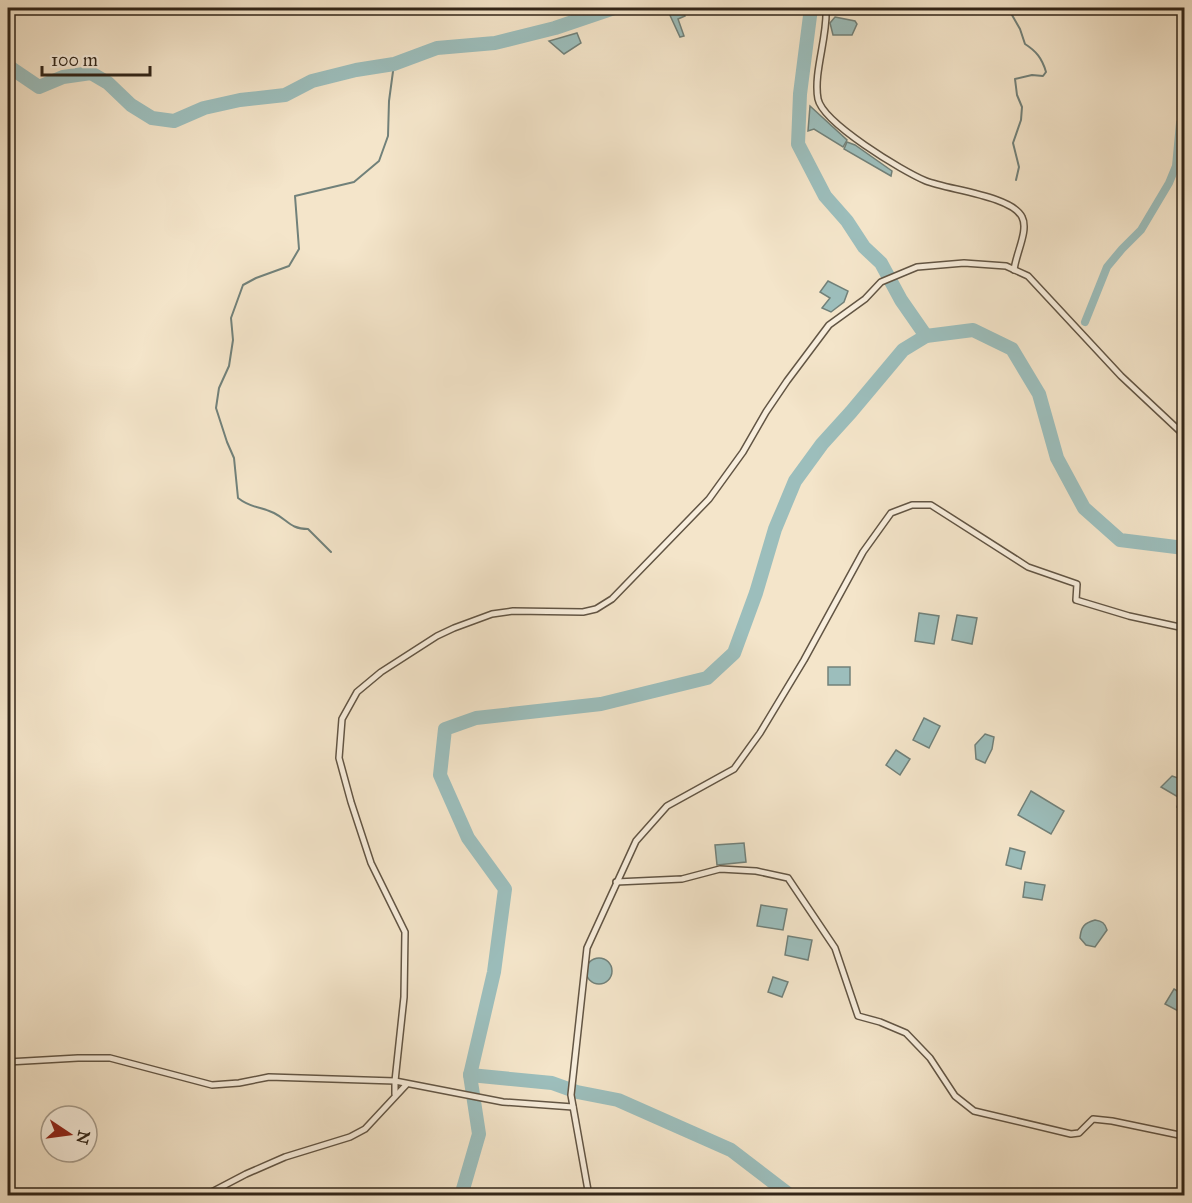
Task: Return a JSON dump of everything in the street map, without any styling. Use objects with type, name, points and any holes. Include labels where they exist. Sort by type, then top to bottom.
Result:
[{"type":"street","points":[[826,8],[818,82],[818,99],[825,113],[895,165],[925,180],[999,200],[1015,209],[1022,216],[1026,228],[1014,270]]},
{"type":"street","points":[[396,1095],[395,1081],[404,997],[405,932],[371,862],[339,758],[342,719],[357,692],[381,672],[437,636],[492,614],[513,611],[583,612],[596,609],[612,599],[709,499],[743,452],[776,396],[814,342],[829,325],[882,282],[916,267],[964,263],[1006,266],[1028,276],[1121,376],[1185,435]]},
{"type":"street","points":[[589,1196],[571,1095],[587,948],[616,882],[636,841],[667,806],[734,769],[760,733],[804,660],[863,552],[891,513],[912,505],[931,505],[1028,567],[1077,584],[1076,600],[1129,616],[1185,628]]},
{"type":"street","points":[[616,882],[682,879],[720,869],[756,871],[788,878],[835,948],[858,1016],[906,1033],[930,1058],[955,1096],[974,1111],[1071,1134],[1079,1133],[1093,1119],[1185,1136]]},
{"type":"street","points":[[8,1062],[110,1058],[212,1085],[269,1077],[395,1081],[406,1085],[503,1102],[573,1107]]},
{"type":"street","points":[[204,1196],[285,1157],[350,1137],[365,1129],[406,1085]]},
{"type":"water","points":[[683,8],[685,16],[678,19],[684,36],[680,37],[668,11]]},
{"type":"water","points":[[835,17],[855,21],[857,24],[852,35],[833,35],[830,23]]},
{"type":"water","points":[[577,33],[581,43],[564,54],[549,41]]},
{"type":"water","points":[[810,106],[847,140],[843,147],[814,129],[808,131]]},
{"type":"water","points":[[847,142],[855,145],[892,171],[891,176],[844,149]]},
{"type":"water","points":[[828,281],[848,291],[844,302],[831,312],[822,308],[830,298],[820,292]]},
{"type":"water","points":[[919,613],[939,616],[934,644],[915,641]]},
{"type":"water","points":[[957,615],[977,618],[972,644],[952,640]]},
{"type":"water","points":[[828,667],[850,667],[850,685],[828,685]]},
{"type":"water","points":[[924,718],[940,726],[929,748],[913,740]]},
{"type":"water","points":[[985,734],[994,737],[992,749],[985,763],[976,759],[975,745]]},
{"type":"water","points":[[896,750],[910,759],[900,775],[886,765]]},
{"type":"water","points":[[1172,776],[1184,780],[1184,810],[1177,807],[1180,798],[1161,787]]},
{"type":"water","points":[[1031,791],[1064,811],[1051,834],[1018,815]]},
{"type":"water","points":[[744,843],[746,862],[717,865],[715,845]]},
{"type":"water","points":[[1010,848],[1025,852],[1021,869],[1006,865]]},
{"type":"water","points":[[1025,882],[1045,885],[1042,900],[1023,897]]},
{"type":"water","points":[[761,905],[787,909],[783,930],[757,926]]},
{"type":"water","points":[[1095,920],[1103,923],[1107,930],[1095,947],[1086,945],[1080,938],[1084,926]]},
{"type":"water","points":[[788,936],[812,940],[808,960],[785,955]]},
{"type":"water","points":[[599,958],[608,962],[612,971],[608,980],[599,984],[590,980],[586,971],[590,962]]},
{"type":"water","points":[[773,977],[788,982],[782,997],[768,992]]},
{"type":"water","points":[[1174,989],[1184,995],[1182,1013],[1165,1004]]},
{"type":"waterway","points":[[8,66],[39,87],[63,77],[91,73],[108,83],[131,105],[152,118],[174,121],[204,108],[240,100],[285,95],[312,81],[356,70],[394,64],[437,48],[495,43],[555,28],[614,8]]},
{"type":"waterway","points":[[811,8],[800,94],[798,144],[825,196],[847,221],[864,247],[881,263],[901,300],[926,336]]},
{"type":"waterway","points":[[1008,8],[1020,29],[1025,44],[1038,55],[1046,72],[1043,76],[1032,75],[1015,79],[1017,95],[1022,107],[1021,120],[1013,143],[1019,167],[1016,180]]},
{"type":"waterway","points":[[331,552],[308,529],[293,526],[274,513],[238,498],[234,458],[216,408],[219,388],[229,366],[233,340],[231,318],[243,285],[289,266],[299,249],[295,196],[354,182],[379,161],[388,136],[389,101],[394,64]]},
{"type":"waterway","points":[[1085,322],[1107,267],[1141,230],[1169,183],[1176,166],[1180,123],[1184,116]]},
{"type":"waterway","points":[[461,1196],[479,1134],[470,1075],[494,972],[505,889],[468,838],[440,775],[445,729],[476,718],[601,704],[707,678],[734,653],[756,593],[775,529],[795,481],[822,444],[903,350],[926,336],[973,330],[1012,349],[1039,394],[1057,458],[1084,508],[1120,540],[1184,548]]},
{"type":"waterway","points":[[470,1075],[552,1083],[577,1092],[618,1100],[731,1150],[791,1196]]}]
